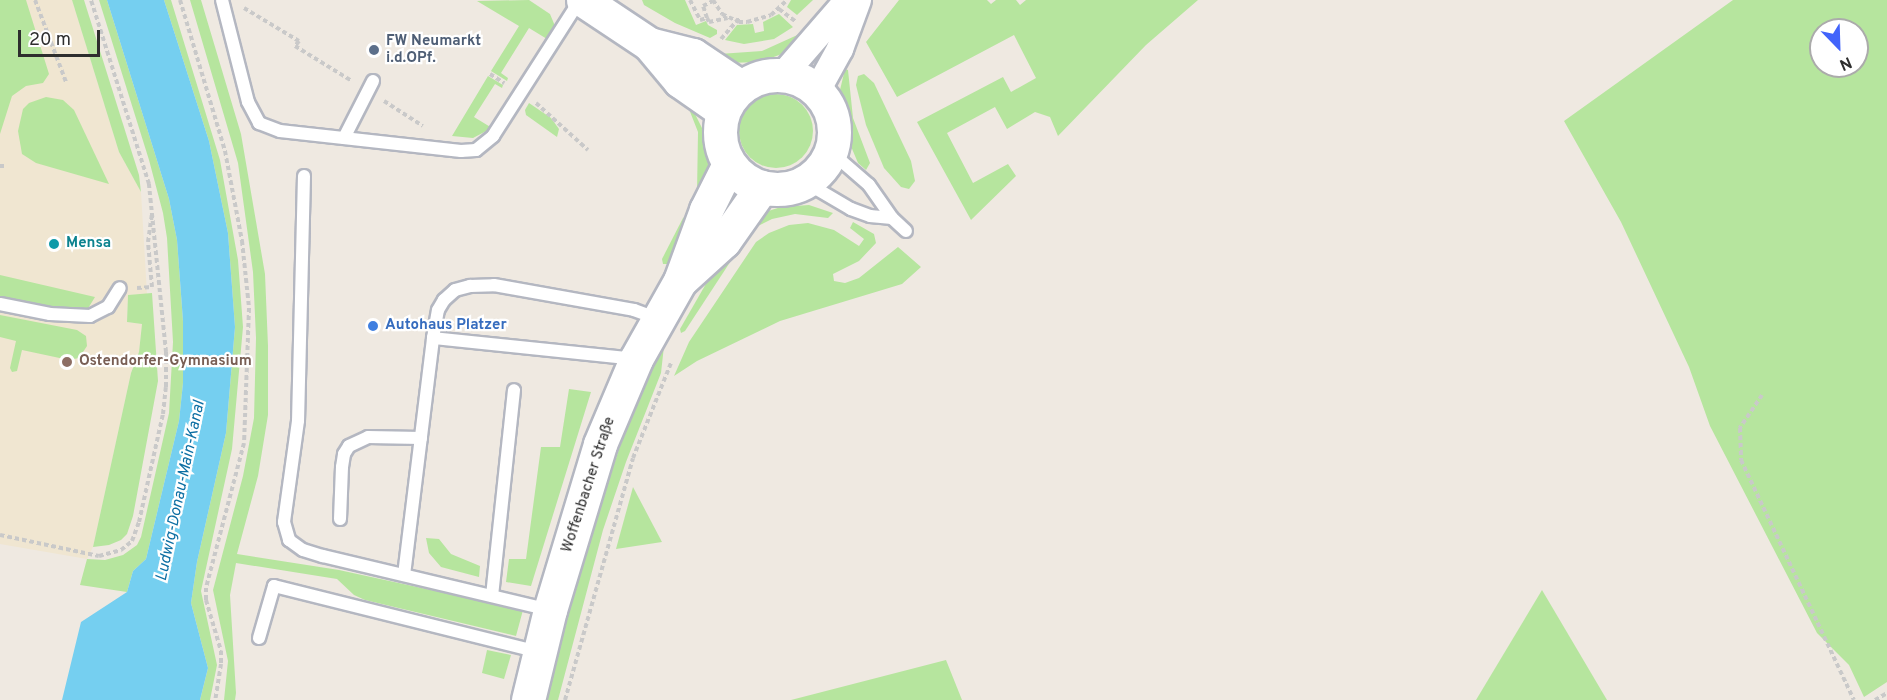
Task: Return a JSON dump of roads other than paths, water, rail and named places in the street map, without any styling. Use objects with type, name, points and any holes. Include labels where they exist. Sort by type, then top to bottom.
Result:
[{"type":"street","points":[[582,0],[649,44],[693,55],[732,99]]},
{"type":"street","points":[[783,75],[848,0]]},
{"type":"street","points":[[818,89],[840,49],[858,0]]},
{"type":"street","points":[[783,75],[806,82],[818,89],[834,121],[831,152],[821,169],[805,182],[781,189],[762,187],[738,173],[729,164],[720,136],[732,99],[756,78],[783,75]]},
{"type":"street","name":"Woffenbacher Straße","points":[[528,700],[550,610],[600,444],[636,359],[680,281],[706,210],[729,164]]},
{"type":"street","name":"Woffenbacher Straße","points":[[680,281],[724,241],[762,187]]},
{"type":"lane","points":[[222,0],[248,102],[259,123],[280,132],[461,151],[476,150],[493,136],[582,0]]},
{"type":"lane","points":[[344,138],[373,81]]},
{"type":"lane","points":[[831,152],[878,195],[892,218],[906,231]]},
{"type":"lane","points":[[304,176],[298,421],[284,522],[289,540],[303,550],[550,610]]},
{"type":"lane","points":[[805,182],[851,209],[870,216],[892,218]]},
{"type":"lane","points":[[404,575],[433,338],[438,310],[444,300],[455,290],[470,286],[494,285],[634,310],[657,319]]},
{"type":"lane","points":[[0,304],[58,315],[90,316],[108,307],[120,288]]},
{"type":"lane","points":[[433,338],[636,359]]},
{"type":"lane","points":[[492,596],[514,390]]},
{"type":"lane","points":[[340,519],[342,467],[349,446],[368,437],[421,438]]},
{"type":"lane","points":[[259,638],[274,586],[540,652]]},
{"type":"water","name":"Ludwig-Donau-Main-Kanal","points":[[107,0],[164,0],[209,141],[228,233],[235,327],[226,433],[197,562],[191,603],[208,668],[200,700],[62,700],[81,622],[127,592],[133,571],[146,559],[179,421],[183,383],[183,321],[177,240],[169,199]]},
{"type":"place","name":"FW Neumarkt i.d.OPf.","points":[[374,50]]},
{"type":"place","name":"Mensa","points":[[54,244]]},
{"type":"place","name":"Autohaus Platzer","points":[[373,326]]},
{"type":"place","name":"Ostendorfer-Gymnasium","points":[[67,362]]}]
